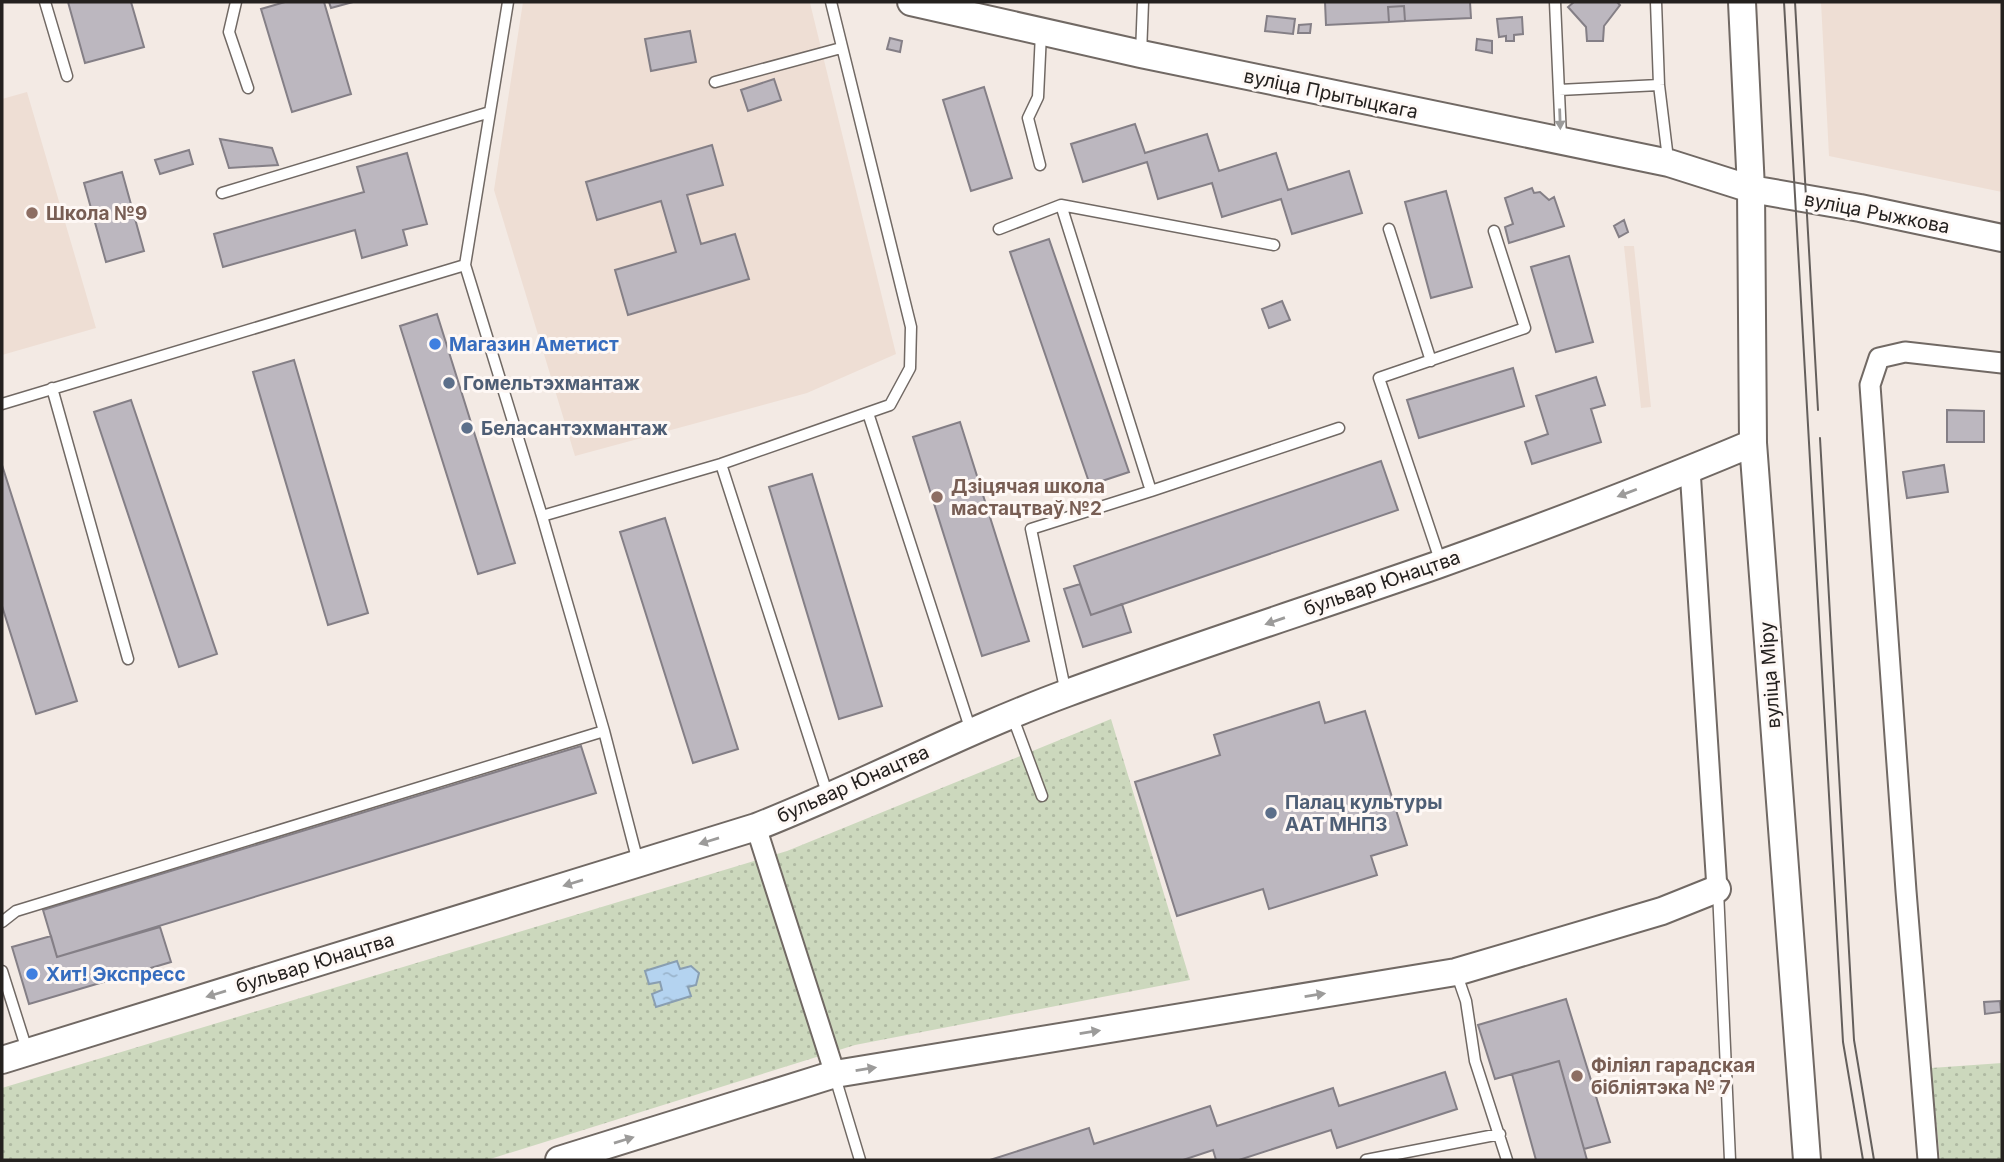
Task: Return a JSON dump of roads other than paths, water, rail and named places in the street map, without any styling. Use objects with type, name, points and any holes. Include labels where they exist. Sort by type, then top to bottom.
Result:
[{"type":"street","name":"вуліца Прытыцкага","points":[[911,2],[1141,54],[1669,163],[1751,189]]},
{"type":"street","name":"вуліца Міру","points":[[1742,2],[1751,189],[1752,443],[1807,1160]]},
{"type":"street","name":"вуліца Рыжкова","points":[[1751,189],[1860,208],[2002,238]]},
{"type":"street","points":[[1928,1160],[1870,385],[1879,358],[1905,352],[2002,363]]},
{"type":"street","name":"бульвар Юнацтва","points":[[2,1060],[756,827],[828,799],[971,731],[1066,693],[1441,563],[1752,443]]},
{"type":"street","points":[[559,1160],[835,1074],[1456,972],[1662,911],[1717,889],[1690,469]]},
{"type":"street","points":[[756,827],[835,1074]]},
{"type":"lane","points":[[45,2],[67,76]]},
{"type":"lane","points":[[236,2],[229,33],[248,88]]},
{"type":"lane","points":[[509,2],[465,265],[542,516],[639,863]]},
{"type":"lane","points":[[542,516],[721,464],[890,405],[909,369],[911,327],[831,2]]},
{"type":"lane","points":[[1141,54],[1143,2]]},
{"type":"lane","points":[[1555,2],[1561,142]]},
{"type":"lane","points":[[1656,2],[1658,85],[1669,163]]},
{"type":"lane","points":[[1040,165],[1028,118],[1038,97],[1041,32]]},
{"type":"lane","points":[[715,82],[841,48]]},
{"type":"lane","points":[[1559,90],[1658,85]]},
{"type":"lane","points":[[222,193],[490,111]]},
{"type":"lane","points":[[1061,205],[1151,491]]},
{"type":"lane","points":[[999,229],[1061,205],[1274,245]]},
{"type":"lane","points":[[1389,229],[1431,361]]},
{"type":"lane","points":[[1441,563],[1379,378],[1525,328],[1494,230]]},
{"type":"lane","points":[[2,404],[465,265]]},
{"type":"lane","points":[[52,388],[128,659]]},
{"type":"lane","points":[[868,413],[971,731]]},
{"type":"lane","points":[[1066,693],[1031,529],[1339,428]]},
{"type":"lane","points":[[721,464],[828,799]]},
{"type":"lane","points":[[1012,715],[1042,796]]},
{"type":"lane","points":[[2,922],[16,911],[604,731]]},
{"type":"lane","points":[[1717,889],[1730,1160]]},
{"type":"lane","points":[[2,971],[28,1051]]},
{"type":"lane","points":[[1456,972],[1466,1000],[1475,1061],[1507,1160]]},
{"type":"lane","points":[[835,1074],[860,1160]]},
{"type":"lane","points":[[1366,1160],[1500,1135]]},
{"type":"water","points":[[677,961],[680,969],[691,966],[699,973],[696,985],[688,987],[691,996],[656,1007],[652,994],[662,990],[660,982],[649,984],[645,971]]},
{"type":"tram line","points":[[1784,2],[1843,1042],[1863,1160]]},
{"type":"tram line","points":[[1795,2],[1818,410]]},
{"type":"tram line","points":[[1820,438],[1854,1040],[1874,1160]]},
{"type":"place","name":"Школа №9","points":[[32,213]]},
{"type":"place","name":"Магазин Аметист","points":[[435,344]]},
{"type":"place","name":"Гомельтэхмантаж","points":[[449,383]]},
{"type":"place","name":"Беласантэхмантаж","points":[[467,428]]},
{"type":"place","name":"Дзіцячая школа мастацтваў №2","points":[[937,497]]},
{"type":"place","name":"Палац культуры ААТ МНПЗ","points":[[1271,813]]},
{"type":"place","name":"Хит! Экспресс","points":[[32,974]]},
{"type":"place","name":"Філіял гарадская бібліятэка № 7","points":[[1577,1076]]}]
